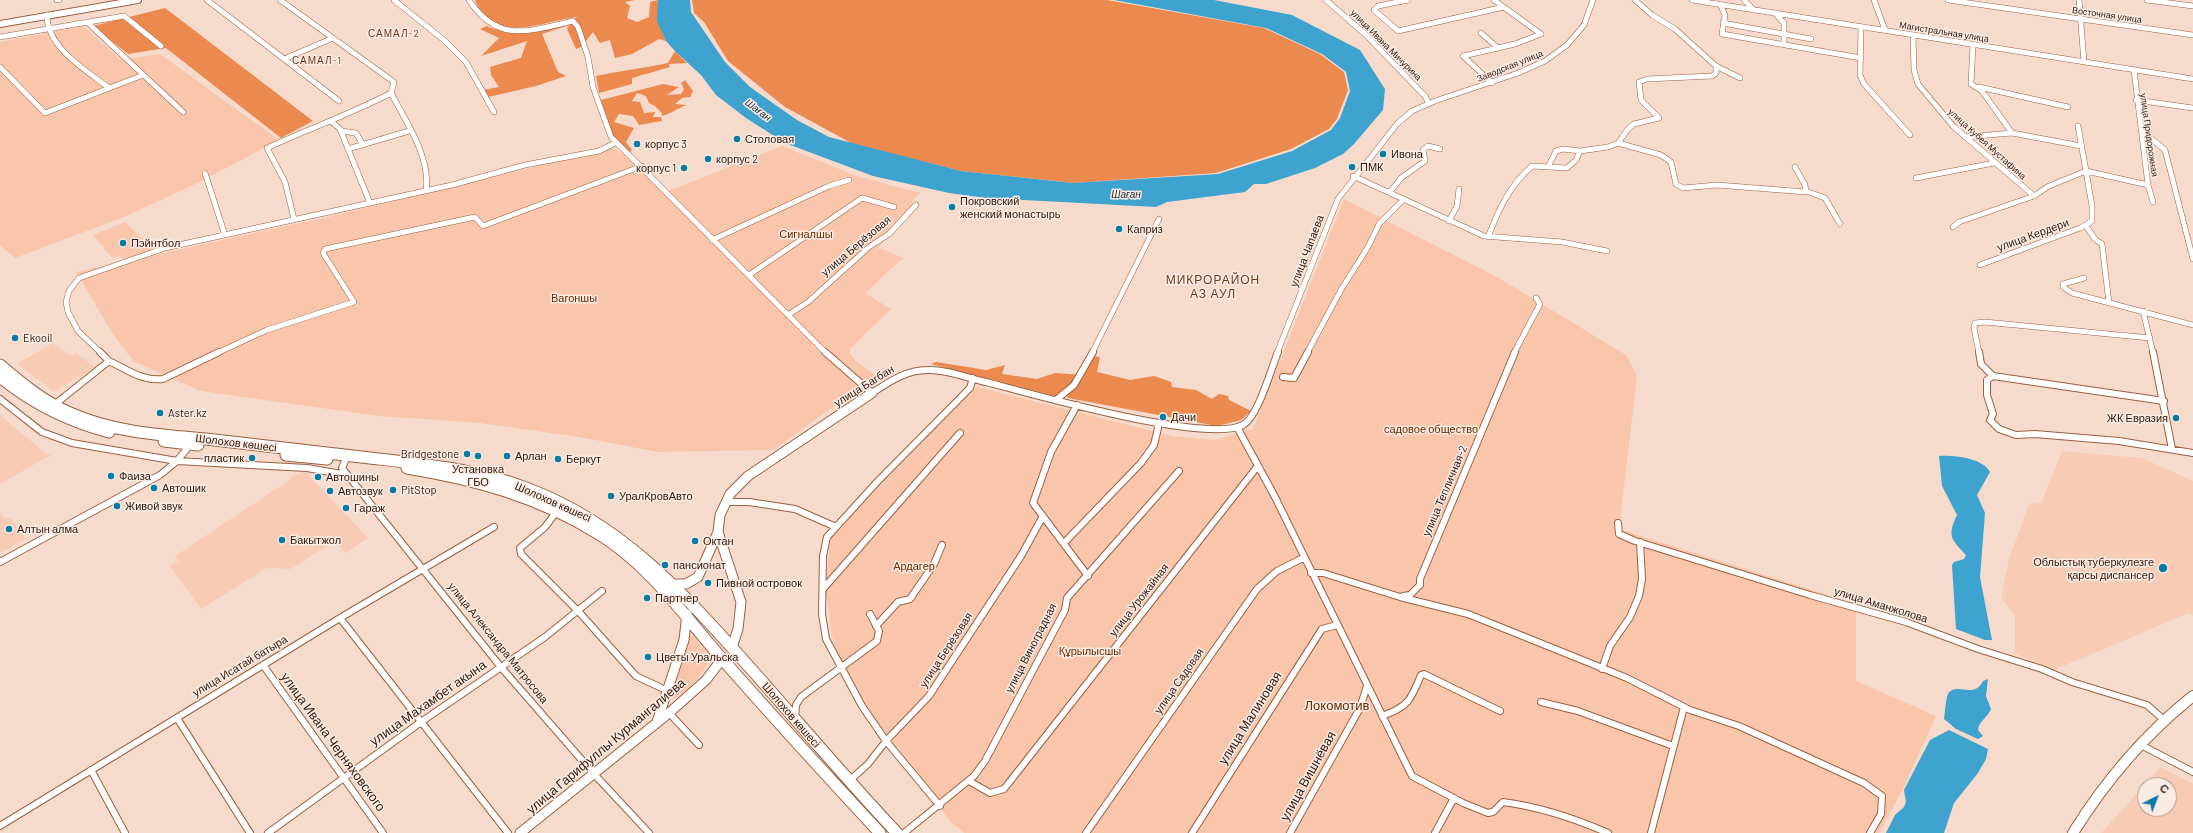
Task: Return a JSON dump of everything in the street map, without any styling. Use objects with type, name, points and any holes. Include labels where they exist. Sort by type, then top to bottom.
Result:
[{"type":"highway","name":"Шолохов көшесі","points":[[0,366],[5,381],[34,404],[72,422],[127,436],[193,441],[435,465],[499,479],[549,498],[604,526],[624,540],[674,584],[714,626],[849,781],[897,833]]},
{"type":"highway","name":"Шолохов көшесі","points":[[5,381],[54,405],[89,420],[110,426],[193,441],[452,475],[492,485],[558,510],[601,535],[653,578],[687,614],[722,659],[880,833]]},
{"type":"highway","points":[[722,659],[732,647]]},
{"type":"main road","points":[[2073,833],[2103,785],[2139,744],[2164,719],[2193,696]]},
{"type":"street","points":[[0,24],[138,0]]},
{"type":"street","points":[[207,0],[219,11],[339,101]]},
{"type":"street","points":[[280,0],[394,82],[392,93],[428,178],[426,191]]},
{"type":"street","points":[[394,0],[445,41],[466,62],[494,112]]},
{"type":"street","points":[[469,0],[482,21],[494,28],[534,29],[573,21],[578,27],[588,57],[593,87],[611,137],[615,143],[642,166],[712,240],[829,356],[872,393]]},
{"type":"street","name":"улица Ивана Мичурина","points":[[1326,0],[1345,14],[1370,39],[1425,96],[1429,104]]},
{"type":"street","points":[[1378,0],[1383,5]]},
{"type":"street","points":[[1408,0],[1378,6],[1374,10],[1398,31],[1504,8]]},
{"type":"street","points":[[1492,83],[1463,56],[1498,48],[1541,34],[1494,0]]},
{"type":"street","name":"Заводская улица","points":[[1429,104],[1492,83],[1539,64],[1562,50],[1586,19],[1593,0]]},
{"type":"street","points":[[1635,0],[1652,15],[1675,29],[1716,66],[1740,78]]},
{"type":"street","name":"Магистральная улица","points":[[1692,0],[2193,79]]},
{"type":"street","points":[[1744,0],[1754,10]]},
{"type":"street","points":[[1874,0],[1885,30]]},
{"type":"street","name":"Восточная улица","points":[[1948,0],[2079,20],[2193,35]]},
{"type":"street","points":[[2079,0],[2079,20],[2084,62]]},
{"type":"street","points":[[2147,0],[2193,6]]},
{"type":"street","points":[[1720,4],[1725,15],[1722,34],[1861,58]]},
{"type":"street","points":[[1775,13],[1784,23],[1784,45]]},
{"type":"street","points":[[47,15],[48,28],[51,34],[69,54],[109,88]]},
{"type":"street","points":[[0,37],[124,16],[161,46]]},
{"type":"street","points":[[87,22],[183,112]]},
{"type":"street","points":[[1723,23],[1811,38]]},
{"type":"street","points":[[1861,27],[1860,75],[1864,84],[1910,135]]},
{"type":"street","points":[[1481,33],[1498,48]]},
{"type":"street","name":"улица Кубея Мустафина","points":[[1913,35],[1914,70],[1918,84],[1944,117],[1994,163],[2034,196]]},
{"type":"street","points":[[284,59],[333,38]]},
{"type":"street","points":[[1973,44],[1971,84],[1982,91],[2012,133]]},
{"type":"street","points":[[1548,167],[1556,150],[1580,151],[1586,148],[1608,147],[1618,143],[1625,131],[1632,124],[1654,121],[1659,118],[1640,101],[1637,89],[1639,82],[1647,79],[1657,80],[1712,76],[1716,73],[1716,66]]},
{"type":"street","points":[[0,67],[45,113],[143,75]]},
{"type":"street","name":"улица Придорожная","points":[[2134,70],[2136,100],[2148,185],[2153,202]]},
{"type":"street","points":[[1977,87],[2068,107]]},
{"type":"street","points":[[294,219],[284,183],[275,161],[266,148],[314,126],[354,112],[392,93]]},
{"type":"street","points":[[2136,100],[2193,108]]},
{"type":"street","name":"улица Чапаева","points":[[1237,427],[1249,421],[1253,415],[1338,199],[1353,176],[1405,116],[1429,104]]},
{"type":"street","points":[[331,121],[341,131],[370,203]]},
{"type":"street","points":[[2078,126],[2086,171]]},
{"type":"street","points":[[2141,130],[2164,150],[2193,258]]},
{"type":"street","points":[[341,131],[356,133],[363,145]]},
{"type":"street","points":[[348,149],[409,131]]},
{"type":"street","points":[[1965,137],[2012,133],[2081,146]]},
{"type":"street","points":[[615,143],[599,151],[525,165],[426,191],[165,248],[116,264],[76,281],[69,291],[66,302],[68,312],[78,332],[109,361],[144,380],[152,381],[163,378],[268,330],[354,302],[323,252],[325,249],[475,218],[483,226],[642,166]]},
{"type":"street","points":[[1618,143],[1668,159],[1671,162],[1676,184],[1683,188],[1716,184],[1801,192],[1806,191],[1825,198],[1840,224]]},
{"type":"street","points":[[1390,192],[1396,183],[1406,174],[1425,161],[1423,150],[1428,146],[1435,146],[1440,149]]},
{"type":"street","points":[[1488,237],[1508,189],[1517,178],[1532,166],[1568,169],[1574,165],[1580,151]]},
{"type":"street","points":[[1916,178],[1994,163]]},
{"type":"street","points":[[1795,167],[1806,191]]},
{"type":"street","points":[[1953,227],[1960,222],[2034,196],[2049,186],[2086,171],[2148,185]]},
{"type":"street","name":"улица Кердери","points":[[1980,265],[2086,226],[2092,221],[2092,206],[2086,171]]},
{"type":"street","points":[[205,173],[225,235]]},
{"type":"street","points":[[1353,176],[1390,192],[1449,221],[1488,237],[1562,242],[1607,251]]},
{"type":"street","points":[[712,240],[829,186],[849,180]]},
{"type":"street","points":[[1449,221],[1457,206],[1460,189]]},
{"type":"street","points":[[749,275],[862,198],[894,207]]},
{"type":"street","points":[[1283,376],[1294,378],[1342,288],[1368,247],[1379,224],[1404,200]]},
{"type":"street","name":"улица Берёзовая","points":[[788,315],[808,302],[869,247],[880,243],[897,227],[916,205]]},
{"type":"street","points":[[1056,400],[1074,385],[1082,374],[1159,219]]},
{"type":"street","points":[[2086,226],[2095,239],[2102,244],[2109,302]]},
{"type":"street","points":[[2084,278],[2063,284],[2063,287],[2072,293],[2193,325]]},
{"type":"street","name":"улица Тепличная-2","points":[[1400,597],[1410,595],[1420,584],[1420,579],[1510,361],[1540,304],[1536,298]]},
{"type":"street","points":[[2143,312],[2164,401],[2172,449]]},
{"type":"street","points":[[2150,338],[1992,323],[1975,323],[1974,328],[1981,364],[1993,376],[2164,401]]},
{"type":"street","points":[[54,405],[109,361]]},
{"type":"street","name":"улица Багбан","points":[[732,647],[738,629],[741,602],[718,532],[720,515],[730,494],[748,476],[903,374],[914,370],[936,370],[1157,423],[1202,430],[1220,430],[1237,427]]},
{"type":"street","points":[[1993,376],[1987,380],[1987,395],[1993,414],[1990,420],[2005,433],[2026,436],[2035,434],[2119,442],[2193,453]]},
{"type":"street","points":[[940,806],[886,740],[862,706],[840,669],[826,639],[822,614],[824,556],[827,537],[970,388],[973,378]]},
{"type":"street","points":[[0,399],[42,432],[72,443],[177,461],[308,468],[347,475]]},
{"type":"street","points":[[1077,405],[1051,452],[1034,496],[1033,503],[1064,543],[1074,553],[1088,576]]},
{"type":"street","points":[[1064,543],[1141,463],[1154,445],[1158,428],[1157,423]]},
{"type":"street","points":[[1237,427],[1257,467],[1275,497],[1303,558],[1412,776],[1488,814],[1493,812],[1503,802],[1514,803],[1557,814],[1608,833]]},
{"type":"street","points":[[823,589],[960,433]]},
{"type":"street","points":[[0,562],[160,475],[177,461],[193,441]]},
{"type":"street","points":[[345,461],[342,468],[347,475]]},
{"type":"street","name":"улица Урожайная","points":[[969,780],[992,795],[996,795],[1004,789],[1257,467]]},
{"type":"street","name":"улица Виноградная","points":[[904,833],[940,806],[969,780],[985,761],[1065,610],[1067,598],[1179,471]]},
{"type":"street","name":"улица Александра Матросова","points":[[347,475],[500,666],[594,774],[649,833]]},
{"type":"street","points":[[726,502],[749,502],[795,509],[836,527]]},
{"type":"street","points":[[558,510],[546,527],[520,548],[521,554],[579,612],[636,676],[668,691]]},
{"type":"street","name":"улица Берёзовая","points":[[849,781],[868,764],[886,740],[930,696],[1021,556],[1043,516]]},
{"type":"street","name":"улица Аманжолова","points":[[1618,523],[1619,534],[1640,542],[1810,595],[1906,622],[1978,649],[2042,669],[2078,684],[2147,705],[2164,719]]},
{"type":"street","name":"улица Исатай батыра","points":[[0,826],[340,618],[494,527]]},
{"type":"street","points":[[674,584],[686,584],[698,577],[718,532]]},
{"type":"street","points":[[1602,669],[1610,646],[1630,617],[1639,596],[1642,579],[1640,542]]},
{"type":"street","points":[[876,626],[898,602],[910,599],[934,564],[942,545]]},
{"type":"street","name":"улица Садовая","points":[[1086,833],[1223,638],[1236,623],[1243,608],[1264,581],[1291,563],[1303,558]]},
{"type":"street","points":[[1311,573],[1323,573],[1400,597],[1468,614],[1627,678],[1684,707],[1739,726],[1864,783],[1882,796],[1881,814],[1870,833]]},
{"type":"street","name":"улица Махамбет акына","points":[[268,833],[421,722],[579,612],[602,591]]},
{"type":"street","points":[[657,723],[684,640],[687,614]]},
{"type":"street","points":[[795,719],[796,705],[801,697],[877,641],[879,631],[870,614]]},
{"type":"street","points":[[340,618],[508,833]]},
{"type":"street","name":"улица Малиновая","points":[[1192,833],[1322,629],[1336,625]]},
{"type":"street","name":"улица Гарифуллы Курмангалиева","points":[[520,833],[669,713],[706,680],[722,659]]},
{"type":"street","name":"улица Ивана Черняховского","points":[[263,665],[383,833]]},
{"type":"street","points":[[1382,716],[1404,709],[1411,700],[1421,675],[1424,674],[1500,711]]},
{"type":"street","name":"улица Вишнёвая","points":[[1290,833],[1360,708],[1367,686]]},
{"type":"street","points":[[1541,702],[1578,711],[1673,746]]},
{"type":"street","points":[[1651,833],[1684,707]]},
{"type":"street","points":[[669,713],[699,745]]},
{"type":"street","points":[[177,718],[250,833]]},
{"type":"street","points":[[2139,744],[2193,772]]},
{"type":"street","points":[[91,770],[125,833]]},
{"type":"street","points":[[1435,833],[1454,798]]},
{"type":"shaded area","points":[[475,0],[635,0],[625,2],[630,6],[627,18],[637,22],[649,17],[650,2],[658,0],[658,21],[666,41],[659,39],[632,54],[615,58],[610,40],[600,43],[593,32],[581,47],[576,49],[567,29],[569,25],[542,34],[558,72],[566,76],[536,86],[488,97],[483,90],[499,87],[491,75],[490,67],[521,58],[527,41],[481,56],[499,38],[480,29],[487,26],[506,31],[528,30],[570,23],[577,17],[529,27],[505,27],[494,23],[484,16]]},
{"type":"shaded area","points":[[692,0],[1107,0],[1264,28],[1320,54],[1344,72],[1348,90],[1337,119],[1329,129],[1291,149],[1216,173],[1074,183],[961,171],[853,144],[785,107],[728,61],[704,22],[694,13]]},
{"type":"shaded area","points":[[165,8],[313,121],[281,138],[166,48],[128,54],[93,26]]},
{"type":"shaded area","points":[[675,51],[687,63],[669,64],[670,67],[632,78],[632,84],[599,93],[596,76],[668,63]]},
{"type":"shaded area","points":[[685,80],[693,91],[690,97],[682,98],[675,104],[687,105],[665,115],[662,116],[662,113],[655,106],[649,103],[646,96],[637,93],[632,101],[640,102],[644,113],[655,112],[653,117],[661,117],[662,121],[639,125],[633,116],[619,114],[614,122],[634,128],[626,142],[632,150],[629,153],[612,137],[601,100],[663,84],[679,87],[667,95],[681,94],[684,89],[681,83]]},
{"type":"shaded area","points":[[53,343],[72,356],[76,353],[95,367],[54,392],[17,364]]},
{"type":"shaded area","points":[[1092,356],[1100,357],[1097,372],[1130,380],[1154,376],[1171,382],[1172,387],[1196,390],[1212,399],[1219,394],[1228,396],[1229,400],[1251,411],[1241,420],[1217,426],[1068,398],[1065,390],[1055,396],[931,364],[936,362],[986,370],[1005,365],[1002,374],[1037,379],[1055,373],[1084,375]]},
{"type":"shaded area","points":[[0,415],[44,452],[51,455],[0,484]]},
{"type":"shaded area","points":[[2062,451],[2142,458],[2193,481],[2193,616],[2189,613],[2054,670],[2015,654],[2015,615],[2001,597],[2009,559],[2029,504],[2041,503]]},
{"type":"shaded area","name":"Бакытжол","points":[[305,471],[368,538],[346,553],[334,541],[291,569],[267,568],[201,609],[170,566],[178,561],[175,556],[291,479],[291,477]]},
{"type":"shaded area","name":"Алтын алма","points":[[0,512],[4,519],[10,517],[26,539],[0,553]]},
{"type":"shaded area","points":[[2161,767],[2193,784],[2193,833],[2101,833],[2137,793],[2137,817],[2177,817],[2177,777],[2152,777]]},
{"type":"green space","points":[[83,26],[121,60],[160,54],[279,140],[202,181],[124,217],[15,258],[0,245],[0,42]]},
{"type":"green space","name":"Вагоншы","points":[[782,146],[857,176],[920,193],[912,201],[917,207],[878,247],[903,258],[865,293],[891,309],[850,349],[850,353],[855,360],[880,379],[862,394],[839,403],[773,450],[658,452],[579,437],[480,423],[379,416],[201,391],[133,361],[111,331],[76,272],[328,217],[612,148],[627,156],[664,193]]},
{"type":"green space","points":[[1344,199],[1499,278],[1626,355],[1637,376],[1619,529],[1856,604],[1856,681],[1936,716],[1902,791],[1879,833],[964,833],[951,822],[894,750],[835,654],[825,587],[832,526],[977,387],[1173,436],[1214,440],[1253,429]]},
{"type":"green space","name":"Пэйнтбол","points":[[125,222],[154,250],[123,259],[119,256],[112,258],[93,235]]},
{"type":"green space","points":[[690,636],[693,636],[706,654],[706,668],[697,680],[676,699],[672,698],[670,695],[687,640]]},
{"type":"water","name":"Шаған","points":[[658,0],[690,0],[691,12],[725,62],[750,87],[797,120],[829,137],[961,171],[1073,183],[1218,174],[1292,151],[1331,130],[1340,118],[1350,91],[1346,72],[1322,54],[1266,28],[1114,0],[1214,0],[1292,15],[1360,50],[1385,89],[1383,110],[1354,144],[1343,154],[1315,168],[1266,184],[1254,184],[1245,192],[1167,202],[1156,207],[986,198],[949,193],[873,176],[785,143],[746,118],[716,95],[701,75],[666,41],[657,21]]},
{"type":"water","points":[[1939,456],[1967,458],[1981,463],[1990,472],[1977,495],[1985,513],[1980,577],[1992,640],[1985,640],[1956,629],[1952,565],[1954,562],[1964,559],[1966,555],[1952,537],[1952,528],[1957,515],[1942,486]]},
{"type":"water","points":[[1988,679],[1986,696],[1991,709],[1979,727],[1978,730],[1983,736],[1978,739],[1956,729],[1944,719],[1947,698],[1951,690],[1975,689],[1983,681]]},
{"type":"water","points":[[1949,730],[1988,749],[1986,759],[1978,773],[1954,803],[1944,833],[1886,833],[1895,815],[1904,807],[1906,802],[1904,790],[1930,740]]},
{"type":"place","name":"Столовая","points":[[737,139]]},
{"type":"place","name":"корпус 3","points":[[637,144]]},
{"type":"place","name":"Ивона","points":[[1383,154]]},
{"type":"place","name":"корпус 2","points":[[708,159]]},
{"type":"place","name":"ПМК","points":[[1352,167]]},
{"type":"place","name":"корпус 1","points":[[684,168]]},
{"type":"place","name":"Покровский женский монастырь","points":[[952,207]]},
{"type":"place","name":"Каприз","points":[[1119,229]]},
{"type":"place","name":"Пэйнтбол","points":[[123,243]]},
{"type":"place","name":"Ekooil","points":[[15,338]]},
{"type":"place","name":"Aster.kz","points":[[160,413]]},
{"type":"place","name":"Дачи","points":[[1163,417]]},
{"type":"place","name":"ЖК Евразия","points":[[2176,418]]},
{"type":"place","name":"Bridgestone","points":[[467,454]]},
{"type":"place","name":"Установка ГБО","points":[[478,456]]},
{"type":"place","name":"Арлан","points":[[507,456]]},
{"type":"place","name":"пластик","points":[[252,458]]},
{"type":"place","name":"Беркут","points":[[558,459]]},
{"type":"place","name":"Фаиза","points":[[111,476]]},
{"type":"place","name":"Автошины","points":[[318,477]]},
{"type":"place","name":"Автошик","points":[[154,488]]},
{"type":"place","name":"PitStop","points":[[393,490]]},
{"type":"place","name":"Автозвук","points":[[330,491]]},
{"type":"place","name":"УралКровАвто","points":[[611,496]]},
{"type":"place","name":"Живой звук","points":[[117,506]]},
{"type":"place","name":"Гараж","points":[[346,508]]},
{"type":"place","name":"Алтын алма","points":[[9,529]]},
{"type":"place","name":"Бакытжол","points":[[282,540]]},
{"type":"place","name":"Октан","points":[[695,541]]},
{"type":"place","name":"пансионат","points":[[665,565]]},
{"type":"place","name":"Облыстық туберкулезге қарсы диспансер","points":[[2163,568]]},
{"type":"place","name":"Пивной островок","points":[[708,583]]},
{"type":"place","name":"Партнер","points":[[647,598]]},
{"type":"place","name":"Цветы Уральска","points":[[648,657]]},
{"type":"district","name":"САМАЛ-2","points":[[394,34]]},
{"type":"district","name":"САМАЛ-1","points":[[317,61]]},
{"type":"district","name":"МИКРОРАЙОН АЗ АУЛ","points":[[1213,287]]},
{"type":"park label","name":"Сигналшы","points":[[806,234]]},
{"type":"park label","name":"садовое общество","points":[[1431,429]]},
{"type":"park label","name":"Ардагер","points":[[914,566]]},
{"type":"park label","name":"Құрылысшы","points":[[1090,651]]},
{"type":"park label","name":"Локомотив","points":[[1337,706]]}]
